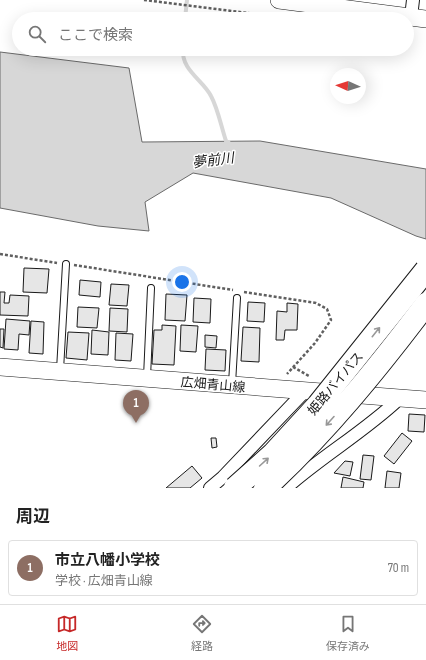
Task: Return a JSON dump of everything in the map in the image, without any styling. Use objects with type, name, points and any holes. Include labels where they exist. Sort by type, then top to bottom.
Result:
[{"type":"highway","name":"姫路バイパス","points":[[235,488],[272,454],[318,405],[426,270]]},
{"type":"highway","name":"姫路バイパス","points":[[265,488],[288,468],[334,418],[400,340],[426,304]]},
{"type":"main road","points":[[279,0],[417,12]]},
{"type":"main road","name":"広畑青山線","points":[[0,367],[426,400]]},
{"type":"street","points":[[210,488],[223,477],[306,390]]},
{"type":"street","points":[[286,488],[299,476],[376,421],[399,399]]},
{"type":"street","points":[[294,488],[299,476]]},
{"type":"lane","points":[[60,372],[66,264]]},
{"type":"lane","points":[[147,378],[151,288]]},
{"type":"lane","points":[[232,386],[237,298]]},
{"type":"path","points":[[144,0],[241,12]]},
{"type":"path","points":[[0,254],[316,303],[327,309],[331,320],[316,344],[274,389]]},
{"type":"water","name":"夢前川","points":[[0,52],[12,53],[12,56],[32,56],[129,68],[142,142],[260,141],[426,169],[426,239],[416,236],[331,198],[193,173],[145,202],[149,231],[98,226],[0,208]]},
{"type":"building","points":[[24,268],[49,269],[47,293],[23,292]]},
{"type":"building","points":[[80,280],[101,282],[100,297],[79,295]]},
{"type":"building","points":[[111,284],[129,285],[127,306],[109,305]]},
{"type":"building","points":[[0,292],[5,292],[4,303],[9,303],[10,295],[29,296],[28,316],[0,315]]},
{"type":"building","points":[[166,294],[187,295],[185,321],[165,320]]},
{"type":"building","points":[[194,298],[211,299],[210,323],[193,322]]},
{"type":"building","points":[[248,302],[265,303],[264,322],[247,321]]},
{"type":"building","points":[[287,303],[298,304],[297,330],[285,330],[284,340],[276,340],[277,311],[287,312]]},
{"type":"building","points":[[78,307],[99,308],[97,328],[77,327]]},
{"type":"building","points":[[110,308],[128,309],[127,332],[109,331]]},
{"type":"building","points":[[6,319],[30,321],[29,335],[19,334],[18,350],[4,349]]},
{"type":"building","points":[[31,321],[44,322],[43,354],[29,353]]},
{"type":"building","points":[[162,325],[176,326],[174,365],[152,364],[154,330],[162,330]]},
{"type":"building","points":[[181,325],[198,326],[196,352],[180,351]]},
{"type":"building","points":[[243,327],[260,328],[259,362],[241,361]]},
{"type":"building","points":[[0,329],[4,329],[3,348],[0,347]]},
{"type":"building","points":[[92,330],[109,332],[108,355],[91,354]]},
{"type":"building","points":[[68,332],[89,333],[87,360],[66,358]]},
{"type":"building","points":[[116,333],[133,334],[131,361],[115,360]]},
{"type":"building","points":[[205,335],[217,336],[216,348],[205,347]]},
{"type":"building","points":[[206,349],[226,350],[225,371],[205,370]]},
{"type":"building","points":[[409,414],[425,415],[424,432],[408,431]]},
{"type":"building","points":[[402,433],[412,441],[394,464],[384,456]]},
{"type":"building","points":[[211,438],[216,438],[217,447],[212,448]]},
{"type":"building","points":[[363,455],[374,456],[371,480],[360,479]]},
{"type":"building","points":[[345,461],[353,462],[350,476],[334,473]]},
{"type":"building","points":[[192,466],[202,478],[190,488],[166,488]]},
{"type":"building","points":[[387,471],[401,473],[399,488],[385,488]]},
{"type":"building","points":[[343,477],[364,482],[363,488],[341,488]]},
{"type":"waterway","points":[[186,12],[187,0]]},
{"type":"waterway","name":"夢前川","points":[[183,56],[189,69],[211,96],[218,112],[226,141],[229,143]]},
{"type":"place","name":"市立八幡小学校","points":[[136,423]]}]
